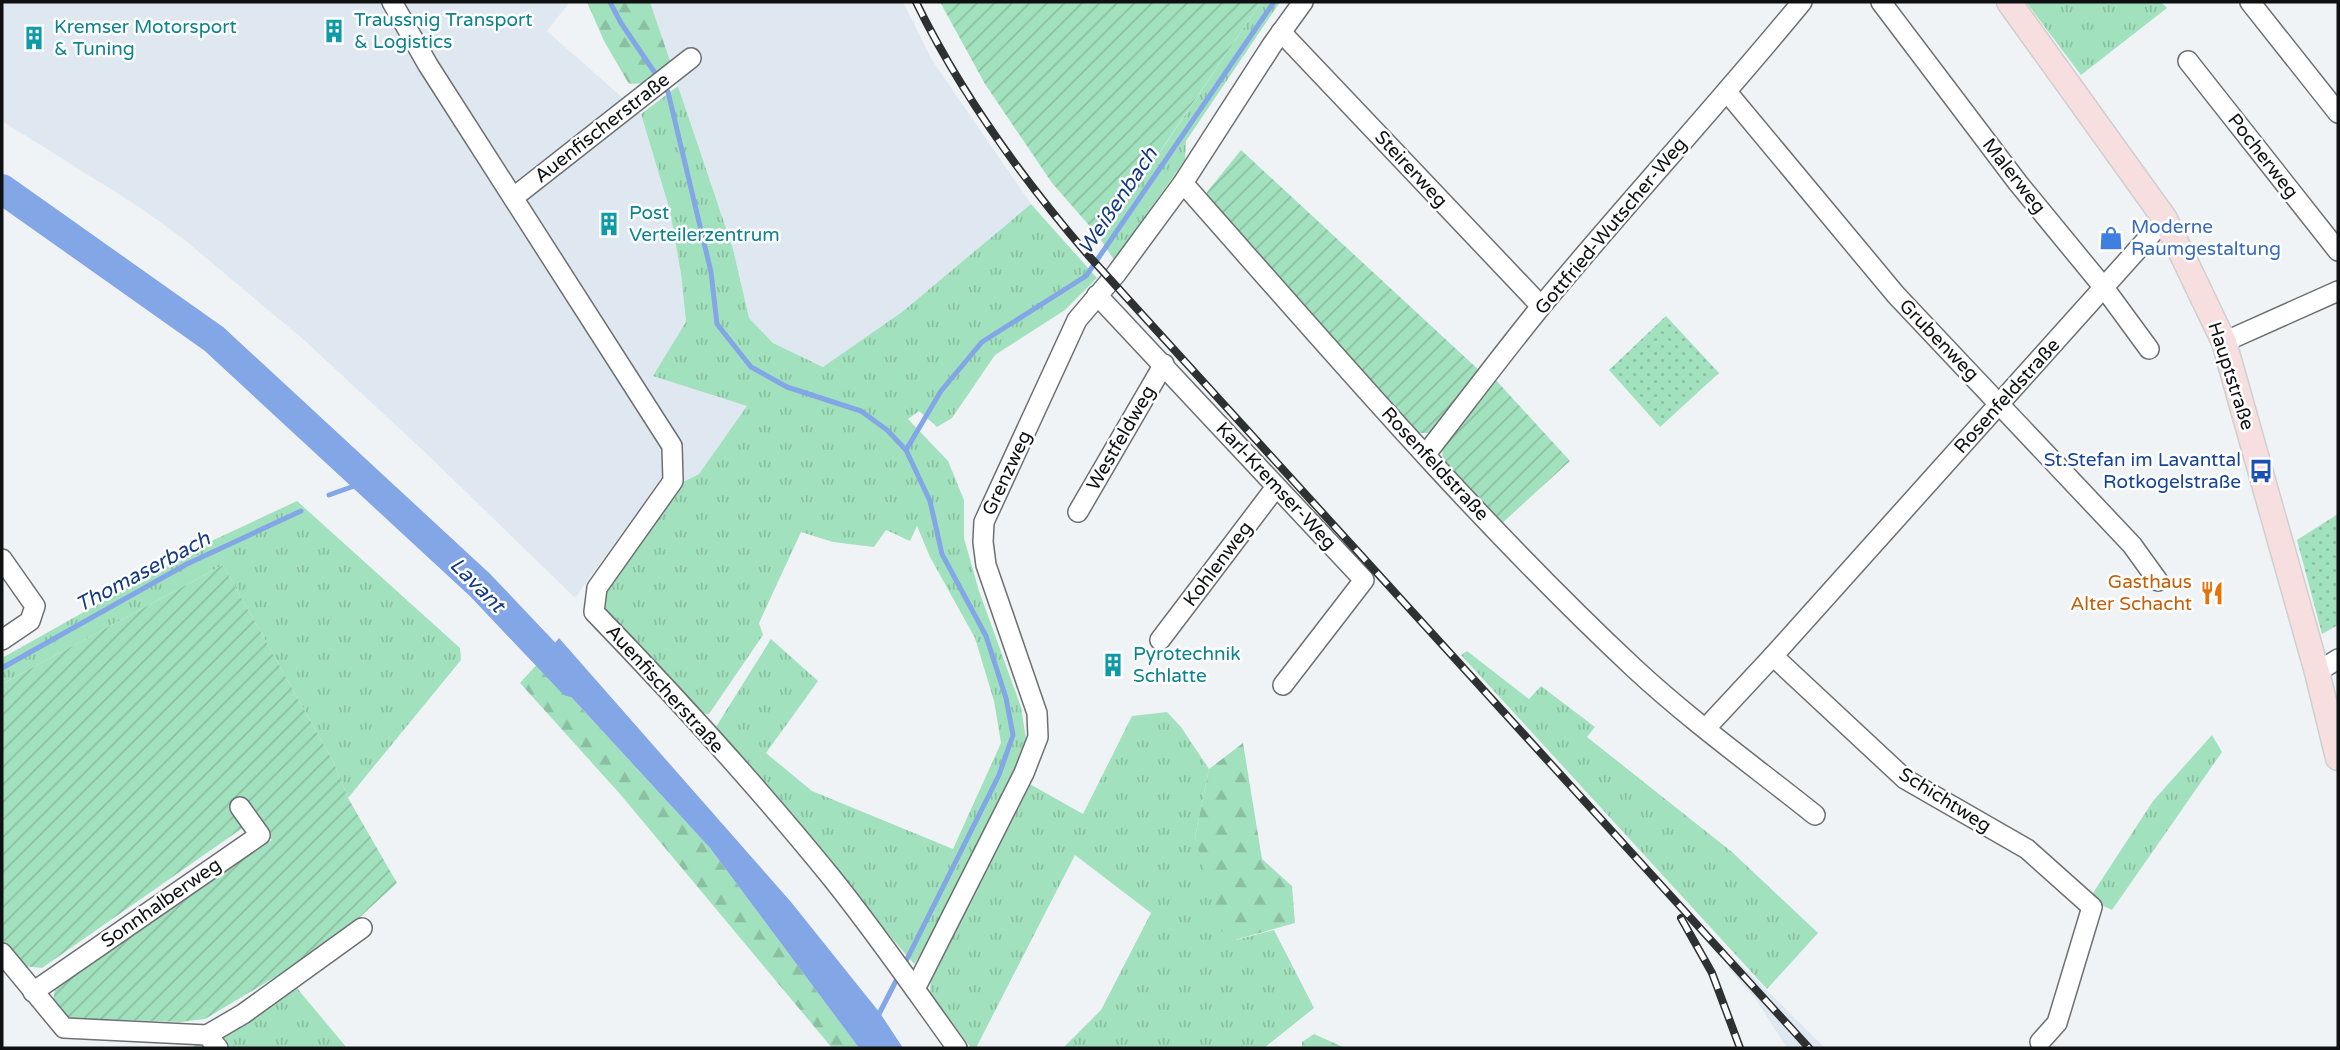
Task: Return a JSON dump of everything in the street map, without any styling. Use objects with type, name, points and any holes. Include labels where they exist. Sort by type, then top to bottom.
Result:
[{"type":"main road","name":"Hauptstraße","points":[[2009,2],[2165,219],[2224,342],[2317,672],[2338,758]]},
{"type":"street","name":"Auenfischerstraße","points":[[392,2],[428,65],[672,446],[673,481],[597,588],[594,612],[705,732],[813,856],[893,958],[957,1048]]},
{"type":"street","name":"Grenzweg","points":[[912,984],[1024,773],[1038,737],[1037,713],[986,565],[984,522],[1077,320],[1116,274],[1183,183],[1303,2]]},
{"type":"street","name":"Gottfried-Wutscher-Weg","points":[[1426,454],[1541,306],[1802,2]]},
{"type":"street","name":"Malerweg","points":[[1881,2],[2018,183],[2105,289],[2149,349]]},
{"type":"street","points":[[2250,2],[2338,113]]},
{"type":"street","name":"Steirerweg","points":[[1281,32],[1541,306]]},
{"type":"street","name":"Auenfischerstraße","points":[[513,197],[691,58]]},
{"type":"street","name":"Pocherweg","points":[[2188,61],[2338,251]]},
{"type":"street","name":"Grubenweg","points":[[1727,92],[1896,295],[2132,545],[2158,581]]},
{"type":"street","name":"Rosenfeldstraße","points":[[1183,183],[1549,587],[1637,670],[1815,815]]},
{"type":"street","name":"Rosenfeldstraße","points":[[1706,728],[2105,289],[2165,219]]},
{"type":"street","points":[[2224,342],[2338,290]]},
{"type":"street","name":"Karl-Kremser-Weg","points":[[1097,295],[1364,580],[1283,685]]},
{"type":"street","name":"Westfeldweg","points":[[1078,512],[1164,364]]},
{"type":"street","name":"Kohlenweg","points":[[1160,640],[1276,487]]},
{"type":"street","points":[[2,559],[34,606],[30,621],[2,640]]},
{"type":"street","name":"Schichtweg","points":[[1773,656],[1905,779],[2027,849],[2092,906],[2057,1023],[2040,1042]]},
{"type":"street","points":[[2317,672],[2338,659]]},
{"type":"street","name":"Sonnhalberweg","points":[[33,992],[260,835],[240,807]]},
{"type":"street","points":[[2,953],[64,1028],[212,1042],[243,1014],[362,928]]},
{"type":"shaded area","points":[[2,2],[570,2],[547,31],[641,114],[670,211],[686,322],[748,405],[699,474],[681,483],[661,479],[575,598],[429,456],[304,340],[181,237],[136,205],[2,121]]},
{"type":"shaded area","points":[[650,2],[903,2],[932,60],[1031,204],[902,312],[824,367],[773,343],[749,318],[733,249]]},
{"type":"shaded area","points":[[1736,960],[1825,1048],[1787,1048],[1755,998],[1728,968]]},
{"type":"green space","points":[[587,2],[650,2],[670,61],[646,83],[629,84],[604,41]]},
{"type":"green space","points":[[940,2],[1261,2],[1101,239],[1052,183],[985,84]]},
{"type":"green space","points":[[1261,2],[1280,2],[1186,141],[1185,160],[1114,260],[1101,240]]},
{"type":"green space","points":[[2026,2],[2161,2],[2167,8],[2081,75]]},
{"type":"green space","points":[[678,86],[733,249],[749,318],[773,343],[823,367],[902,312],[1031,204],[1097,278],[1065,310],[995,355],[952,418],[937,427],[919,411],[908,419],[948,461],[964,500],[964,538],[979,591],[1021,707],[1026,739],[1011,781],[914,964],[714,730],[771,639],[818,681],[766,753],[812,791],[953,849],[1001,743],[994,701],[975,638],[930,557],[917,526],[910,541],[886,530],[874,547],[833,542],[801,532],[759,623],[763,635],[709,714],[697,713],[604,609],[604,593],[681,483],[699,474],[747,406],[653,376],[686,322],[670,211],[641,114]]},
{"type":"green space","points":[[1241,150],[1481,372],[1431,433],[1416,433],[1203,197]]},
{"type":"green space","points":[[1666,316],[1719,373],[1660,427],[1609,370]]},
{"type":"green space","points":[[1494,378],[1570,461],[1499,526],[1443,463],[1442,446]]},
{"type":"green space","points":[[297,501],[460,648],[461,660],[348,798],[334,763],[223,565],[2,684],[2,658],[205,544]]},
{"type":"green space","points":[[2338,514],[2338,625],[2322,634],[2297,540]]},
{"type":"green space","points":[[223,565],[334,763],[348,798],[397,883],[317,952],[205,1019],[180,1022],[67,1018],[53,1003],[55,987],[272,840],[254,820],[42,968],[24,966],[2,939],[2,684]]},
{"type":"green space","points":[[1467,651],[1529,699],[1541,686],[1595,727],[1587,737],[1732,852],[1818,933],[1767,989],[1461,655]]},
{"type":"green space","points":[[539,662],[710,848],[859,1048],[832,1048],[620,794],[520,683]]},
{"type":"green space","points":[[1167,712],[1181,727],[1209,769],[1195,837],[1236,940],[1274,930],[1314,1008],[1264,1048],[1063,1048],[1101,1010],[1151,913],[1075,855],[976,1048],[971,1048],[930,993],[931,975],[1028,783],[1083,814],[1132,716]]},
{"type":"green space","points":[[2212,735],[2222,752],[2112,910],[2089,899],[2153,801]]},
{"type":"green space","points":[[1243,743],[1262,859],[1292,886],[1295,923],[1235,940],[1221,931],[1195,837],[1209,769]]},
{"type":"green space","points":[[296,987],[347,1048],[193,1048],[233,1031]]},
{"type":"green space","points":[[1314,1034],[1345,1048],[1302,1048],[1302,1042]]},
{"type":"water","points":[[559,638],[791,902],[880,1013],[903,1048],[859,1048],[710,848],[539,662]]},
{"type":"waterway","points":[[610,2],[621,23],[668,92],[711,272],[717,324],[751,367],[787,387],[861,411],[887,430],[906,450],[930,501],[942,554],[986,636],[1006,698],[1013,735],[999,775],[903,967]]},
{"type":"waterway","name":"Weißenbach","points":[[906,450],[941,391],[982,342],[1086,276],[1274,2]]},
{"type":"waterway","name":"Lavant","points":[[2,189],[214,339],[480,585],[572,682]]},
{"type":"waterway","name":"Thomaserbach","points":[[329,495],[368,481]]},
{"type":"waterway","name":"Thomaserbach","points":[[2,668],[187,564],[301,511]]},
{"type":"waterway","points":[[878,1016],[899,975]]},
{"type":"railway","points":[[916,2],[952,69],[994,134],[1039,196],[1088,255],[1809,1048]]},
{"type":"railway","points":[[1681,918],[1712,973],[1740,1048]]},
{"type":"place","name":"Traussnig Transport & Logistics","points":[[334,31]]},
{"type":"place","name":"Kremser Motorsport & Tuning","points":[[34,38]]},
{"type":"place","name":"Post Verteilerzentrum","points":[[609,224]]},
{"type":"place","name":"Moderne Raumgestaltung","points":[[2111,238]]},
{"type":"place","name":"St.Stefan im Lavanttal Rotkogelstraße","points":[[2261,471]]},
{"type":"place","name":"Gasthaus Alter Schacht","points":[[2212,593]]},
{"type":"place","name":"Pyrotechnik Schlatte","points":[[1113,665]]}]
